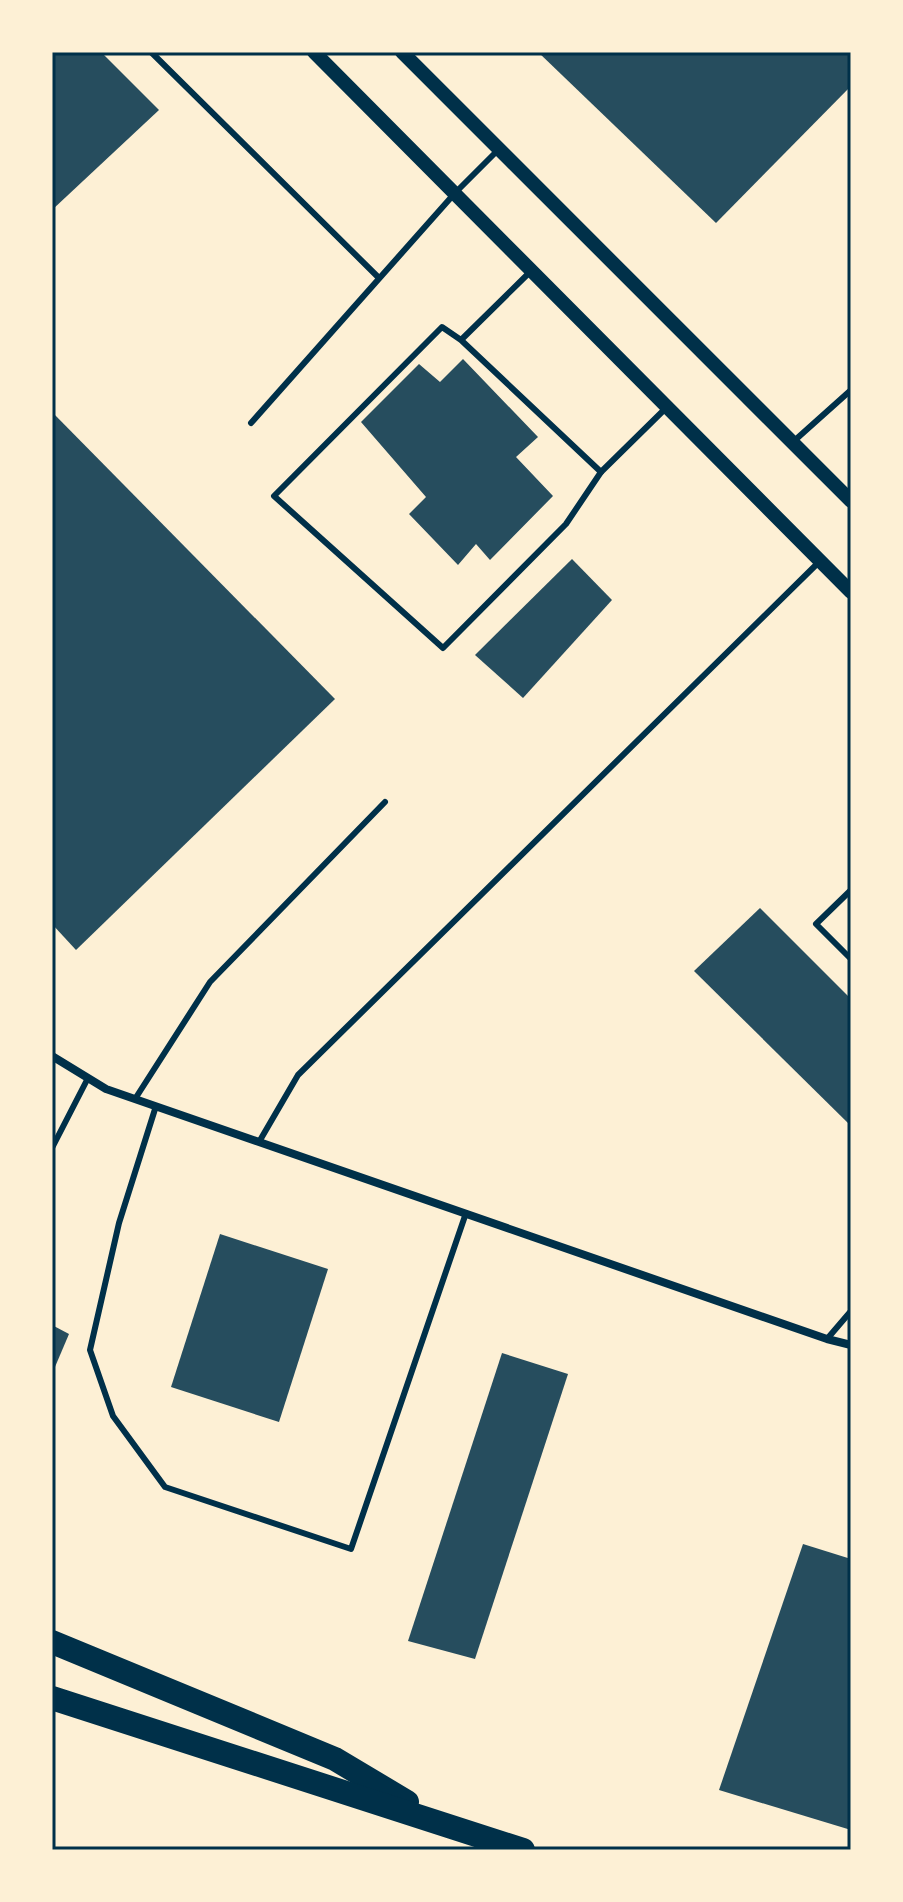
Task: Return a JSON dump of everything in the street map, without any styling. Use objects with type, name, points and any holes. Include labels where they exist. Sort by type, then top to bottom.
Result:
[{"type":"highway","points":[[52,1642],[335,1759],[443,1824]]},
{"type":"highway","points":[[52,1698],[523,1850]]},
{"type":"street","points":[[314,52],[851,592]]},
{"type":"street","points":[[402,52],[851,501]]},
{"type":"street","points":[[52,1056],[106,1089],[851,1345]]},
{"type":"lane","points":[[151,52],[379,278]]},
{"type":"lane","points":[[251,423],[455,193],[499,149]]},
{"type":"lane","points":[[461,340],[532,270]]},
{"type":"lane","points":[[601,472],[461,340],[442,327],[274,496],[443,648],[566,524],[601,472],[668,406]]},
{"type":"lane","points":[[793,443],[851,390]]},
{"type":"lane","points":[[259,1142],[298,1075],[820,561]]},
{"type":"lane","points":[[135,1099],[210,982],[385,802]]},
{"type":"lane","points":[[851,890],[816,924],[851,959]]},
{"type":"lane","points":[[52,1148],[88,1078]]},
{"type":"lane","points":[[156,1106],[119,1223],[90,1350],[113,1416],[165,1487],[351,1549],[466,1213]]},
{"type":"lane","points":[[827,1339],[851,1311]]},
{"type":"building","points":[[52,52],[101,52],[159,110],[52,210]]},
{"type":"building","points":[[538,52],[851,52],[851,86],[716,223]]},
{"type":"building","points":[[463,359],[538,437],[516,457],[553,496],[490,560],[476,544],[458,565],[409,514],[426,497],[361,422],[419,364],[440,382]]},
{"type":"building","points":[[52,412],[335,699],[76,950],[52,924]]},
{"type":"building","points":[[572,559],[612,600],[523,698],[475,655]]},
{"type":"building","points":[[760,908],[851,999],[851,1126],[694,971]]},
{"type":"building","points":[[220,1234],[328,1269],[279,1422],[171,1387]]},
{"type":"building","points":[[52,1325],[69,1334],[52,1374]]},
{"type":"building","points":[[502,1353],[568,1374],[475,1659],[408,1641]]},
{"type":"building","points":[[803,1544],[851,1559],[851,1830],[719,1790]]}]
